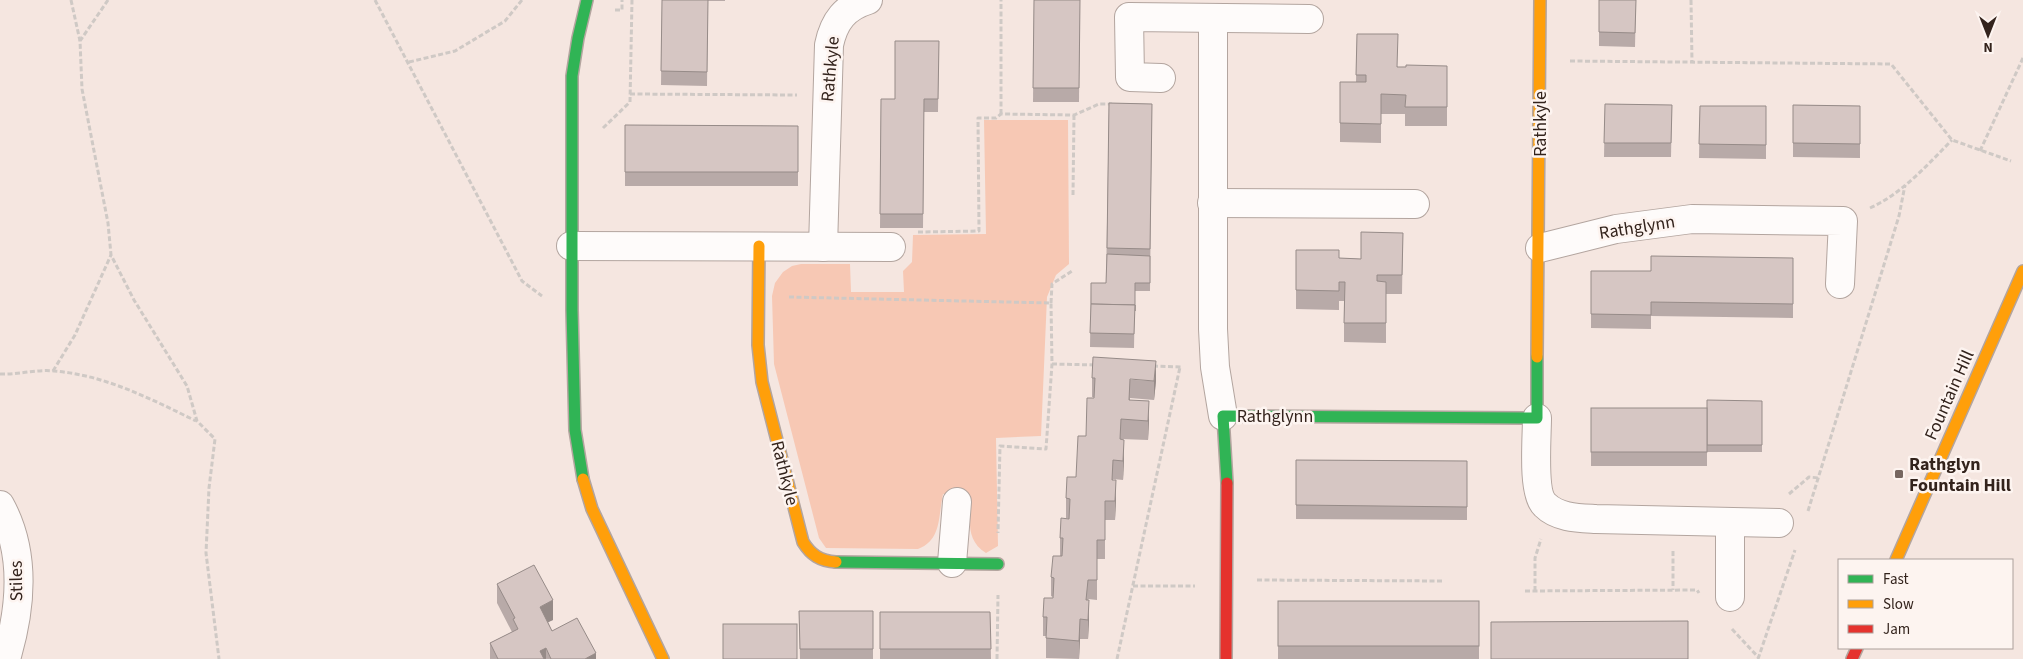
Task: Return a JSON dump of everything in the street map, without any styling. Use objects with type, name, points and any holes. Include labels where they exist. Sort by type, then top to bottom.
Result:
[{"type":"street","points":[[587,0],[572,76],[571,246],[575,430],[584,485],[601,530],[663,659]]},
{"type":"street","name":"Rathkyle","points":[[823,247],[828,57],[834,26],[838,18],[847,10],[868,0]]},
{"type":"street","name":"Rathkyle","points":[[1540,0],[1540,248]]},
{"type":"street","points":[[1161,78],[1130,77],[1129,17],[1309,19]]},
{"type":"street","name":"Rathglynn","points":[[1213,18],[1212,203],[1215,367],[1223,416],[1227,479],[1226,659]]},
{"type":"street","points":[[1212,203],[1415,204]]},
{"type":"street","name":"Rathglynn","points":[[1540,248],[1616,229],[1682,220],[1843,221]]},
{"type":"street","points":[[1840,284],[1843,221]]},
{"type":"street","points":[[571,246],[891,247]]},
{"type":"street","name":"Rathkyle","points":[[760,246],[758,346],[762,382],[806,548],[816,558],[826,562],[998,564]]},
{"type":"street","points":[[1540,248],[1537,418],[1539,492],[1543,503],[1554,512],[1596,519],[1779,523]]},
{"type":"street","name":"Fountain Hill","points":[[1896,559],[2023,271]]},
{"type":"street","name":"Rathglynn","points":[[1223,416],[1537,418]]},
{"type":"street","points":[[952,563],[957,502]]},
{"type":"street","name":"Stiles","points":[[0,505],[8,520],[16,550],[19,594],[6,659]]},
{"type":"street","points":[[1730,522],[1730,597]]},
{"type":"path","points":[[71,0],[80,41],[82,88],[108,223],[111,255],[134,300],[187,386],[197,421]]},
{"type":"path","points":[[80,41],[108,0]]},
{"type":"path","points":[[375,0],[522,281],[542,296],[572,310]]},
{"type":"path","points":[[409,62],[455,51],[505,21],[522,0]]},
{"type":"path","points":[[622,0],[622,10]]},
{"type":"path","points":[[572,145],[592,138],[630,102],[632,0]]},
{"type":"path","points":[[1001,0],[1001,114]]},
{"type":"path","points":[[1691,0],[1692,62]]},
{"type":"path","points":[[1980,151],[2023,58]]},
{"type":"path","points":[[1540,61],[1891,64],[1952,140],[2011,161]]},
{"type":"path","points":[[630,94],[827,96]]},
{"type":"path","points":[[891,247],[910,232],[979,231],[978,118],[996,118],[1001,114],[1074,115],[1100,104],[1118,104]]},
{"type":"path","points":[[1073,195],[1074,115]]},
{"type":"path","points":[[1843,221],[1884,202],[1905,186],[1952,140]]},
{"type":"path","points":[[1807,516],[1899,216],[1905,186]]},
{"type":"path","points":[[53,370],[75,335],[111,255]]},
{"type":"path","points":[[997,659],[1000,446],[1046,449],[1052,364],[1052,284],[1072,271]]},
{"type":"path","points":[[759,296],[1051,303]]},
{"type":"path","points":[[1052,364],[1101,365]]},
{"type":"path","points":[[1150,366],[1215,367]]},
{"type":"path","points":[[1117,659],[1180,367]]},
{"type":"path","points":[[0,374],[53,370],[82,374],[139,392],[197,421],[215,438],[209,488],[206,553],[219,659]]},
{"type":"path","points":[[1728,624],[1759,658],[1797,544]]},
{"type":"path","points":[[1672,552],[1673,590]]},
{"type":"path","points":[[1535,558],[1535,591]]},
{"type":"path","points":[[1133,586],[1226,583],[1444,581]]},
{"type":"path","points":[[1525,591],[1697,590],[1703,597]]},
{"type":"shaded area","points":[[984,120],[1068,120],[1069,264],[1056,275],[1047,297],[1041,436],[996,438],[998,546],[986,553],[975,542],[970,528],[971,498],[943,494],[938,526],[935,533],[926,545],[918,549],[826,548],[819,538],[774,364],[772,296],[775,283],[783,272],[792,266],[801,264],[850,264],[851,292],[904,292],[903,271],[912,262],[913,235],[986,234]]},
{"type":"building","points":[[662,0],[708,0],[707,72],[661,71]]},
{"type":"building","points":[[1034,0],[1080,0],[1079,88],[1033,88]]},
{"type":"building","points":[[1599,0],[1636,0],[1635,33],[1599,32]]},
{"type":"building","points":[[1357,34],[1398,34],[1397,67],[1406,67],[1406,65],[1447,66],[1447,107],[1405,107],[1406,95],[1381,94],[1381,124],[1340,123],[1340,82],[1366,82],[1366,75],[1356,75]]},
{"type":"building","points":[[895,41],[939,41],[938,99],[924,99],[923,214],[880,214],[881,99],[895,99]]},
{"type":"building","points":[[1109,103],[1152,104],[1150,249],[1107,248]]},
{"type":"building","points":[[1605,104],[1672,105],[1671,143],[1604,143]]},
{"type":"building","points":[[1793,105],[1860,106],[1860,144],[1793,143]]},
{"type":"building","points":[[1700,106],[1766,106],[1766,145],[1699,144]]},
{"type":"building","points":[[625,125],[798,126],[798,172],[625,172]]},
{"type":"building","points":[[1361,232],[1403,233],[1402,275],[1377,275],[1377,281],[1386,282],[1386,323],[1344,323],[1345,282],[1339,282],[1339,291],[1296,290],[1296,250],[1339,250],[1339,258],[1361,259]]},
{"type":"building","points":[[1107,254],[1150,256],[1150,283],[1135,283],[1135,305],[1091,304],[1091,283],[1106,283]]},
{"type":"building","points":[[1651,256],[1793,258],[1793,304],[1651,302],[1651,315],[1591,314],[1591,271],[1651,271]]},
{"type":"building","points":[[1091,304],[1135,305],[1134,334],[1090,333]]},
{"type":"building","points":[[1093,357],[1156,361],[1154,381],[1130,379],[1129,400],[1149,401],[1148,421],[1121,419],[1120,439],[1124,440],[1123,461],[1113,460],[1112,480],[1116,480],[1115,501],[1105,501],[1105,540],[1097,540],[1097,580],[1088,580],[1086,600],[1089,600],[1088,620],[1080,619],[1079,641],[1046,638],[1047,617],[1043,617],[1044,598],[1053,598],[1054,578],[1051,577],[1053,556],[1062,556],[1063,538],[1060,538],[1061,518],[1069,519],[1070,499],[1066,498],[1067,477],[1076,477],[1078,436],[1086,436],[1087,398],[1094,398],[1095,378],[1092,378]]},
{"type":"building","points":[[1707,400],[1762,401],[1762,445],[1707,445]]},
{"type":"building","points":[[1591,408],[1707,408],[1707,452],[1591,452]]},
{"type":"building","points":[[1296,460],[1467,461],[1467,507],[1296,505]]},
{"type":"building","points":[[534,565],[553,600],[540,607],[552,631],[577,618],[596,653],[585,659],[551,659],[546,648],[540,651],[544,659],[498,659],[490,643],[518,629],[513,619],[515,618],[497,584]]},
{"type":"building","points":[[1278,601],[1479,601],[1479,646],[1278,646]]},
{"type":"building","points":[[799,611],[873,611],[873,649],[800,649]]},
{"type":"building","points":[[880,612],[990,612],[991,649],[880,649]]},
{"type":"building","points":[[1688,621],[1688,659],[1491,659],[1491,622]]},
{"type":"building","points":[[723,624],[797,624],[797,659],[723,659]]},
{"type":"traffic: fast","points":[[583,479],[575,430],[572,310],[572,76],[587,0]]},
{"type":"traffic: fast","points":[[1227,483],[1223,416],[1537,418],[1537,357]]},
{"type":"traffic: fast","points":[[836,562],[998,564]]},
{"type":"traffic: slow","points":[[1537,357],[1540,0]]},
{"type":"traffic: slow","points":[[759,246],[758,345],[762,382],[803,542],[816,556],[836,562]]},
{"type":"traffic: slow","points":[[1896,559],[2023,271]]},
{"type":"traffic: slow","points":[[583,479],[592,509],[663,659]]},
{"type":"traffic: jam","points":[[1226,659],[1227,483]]},
{"type":"traffic: jam","points":[[1852,659],[1857,649]]},
{"type":"place","name":"Rathglyn Fountain Hill","points":[[1899,474]]}]
